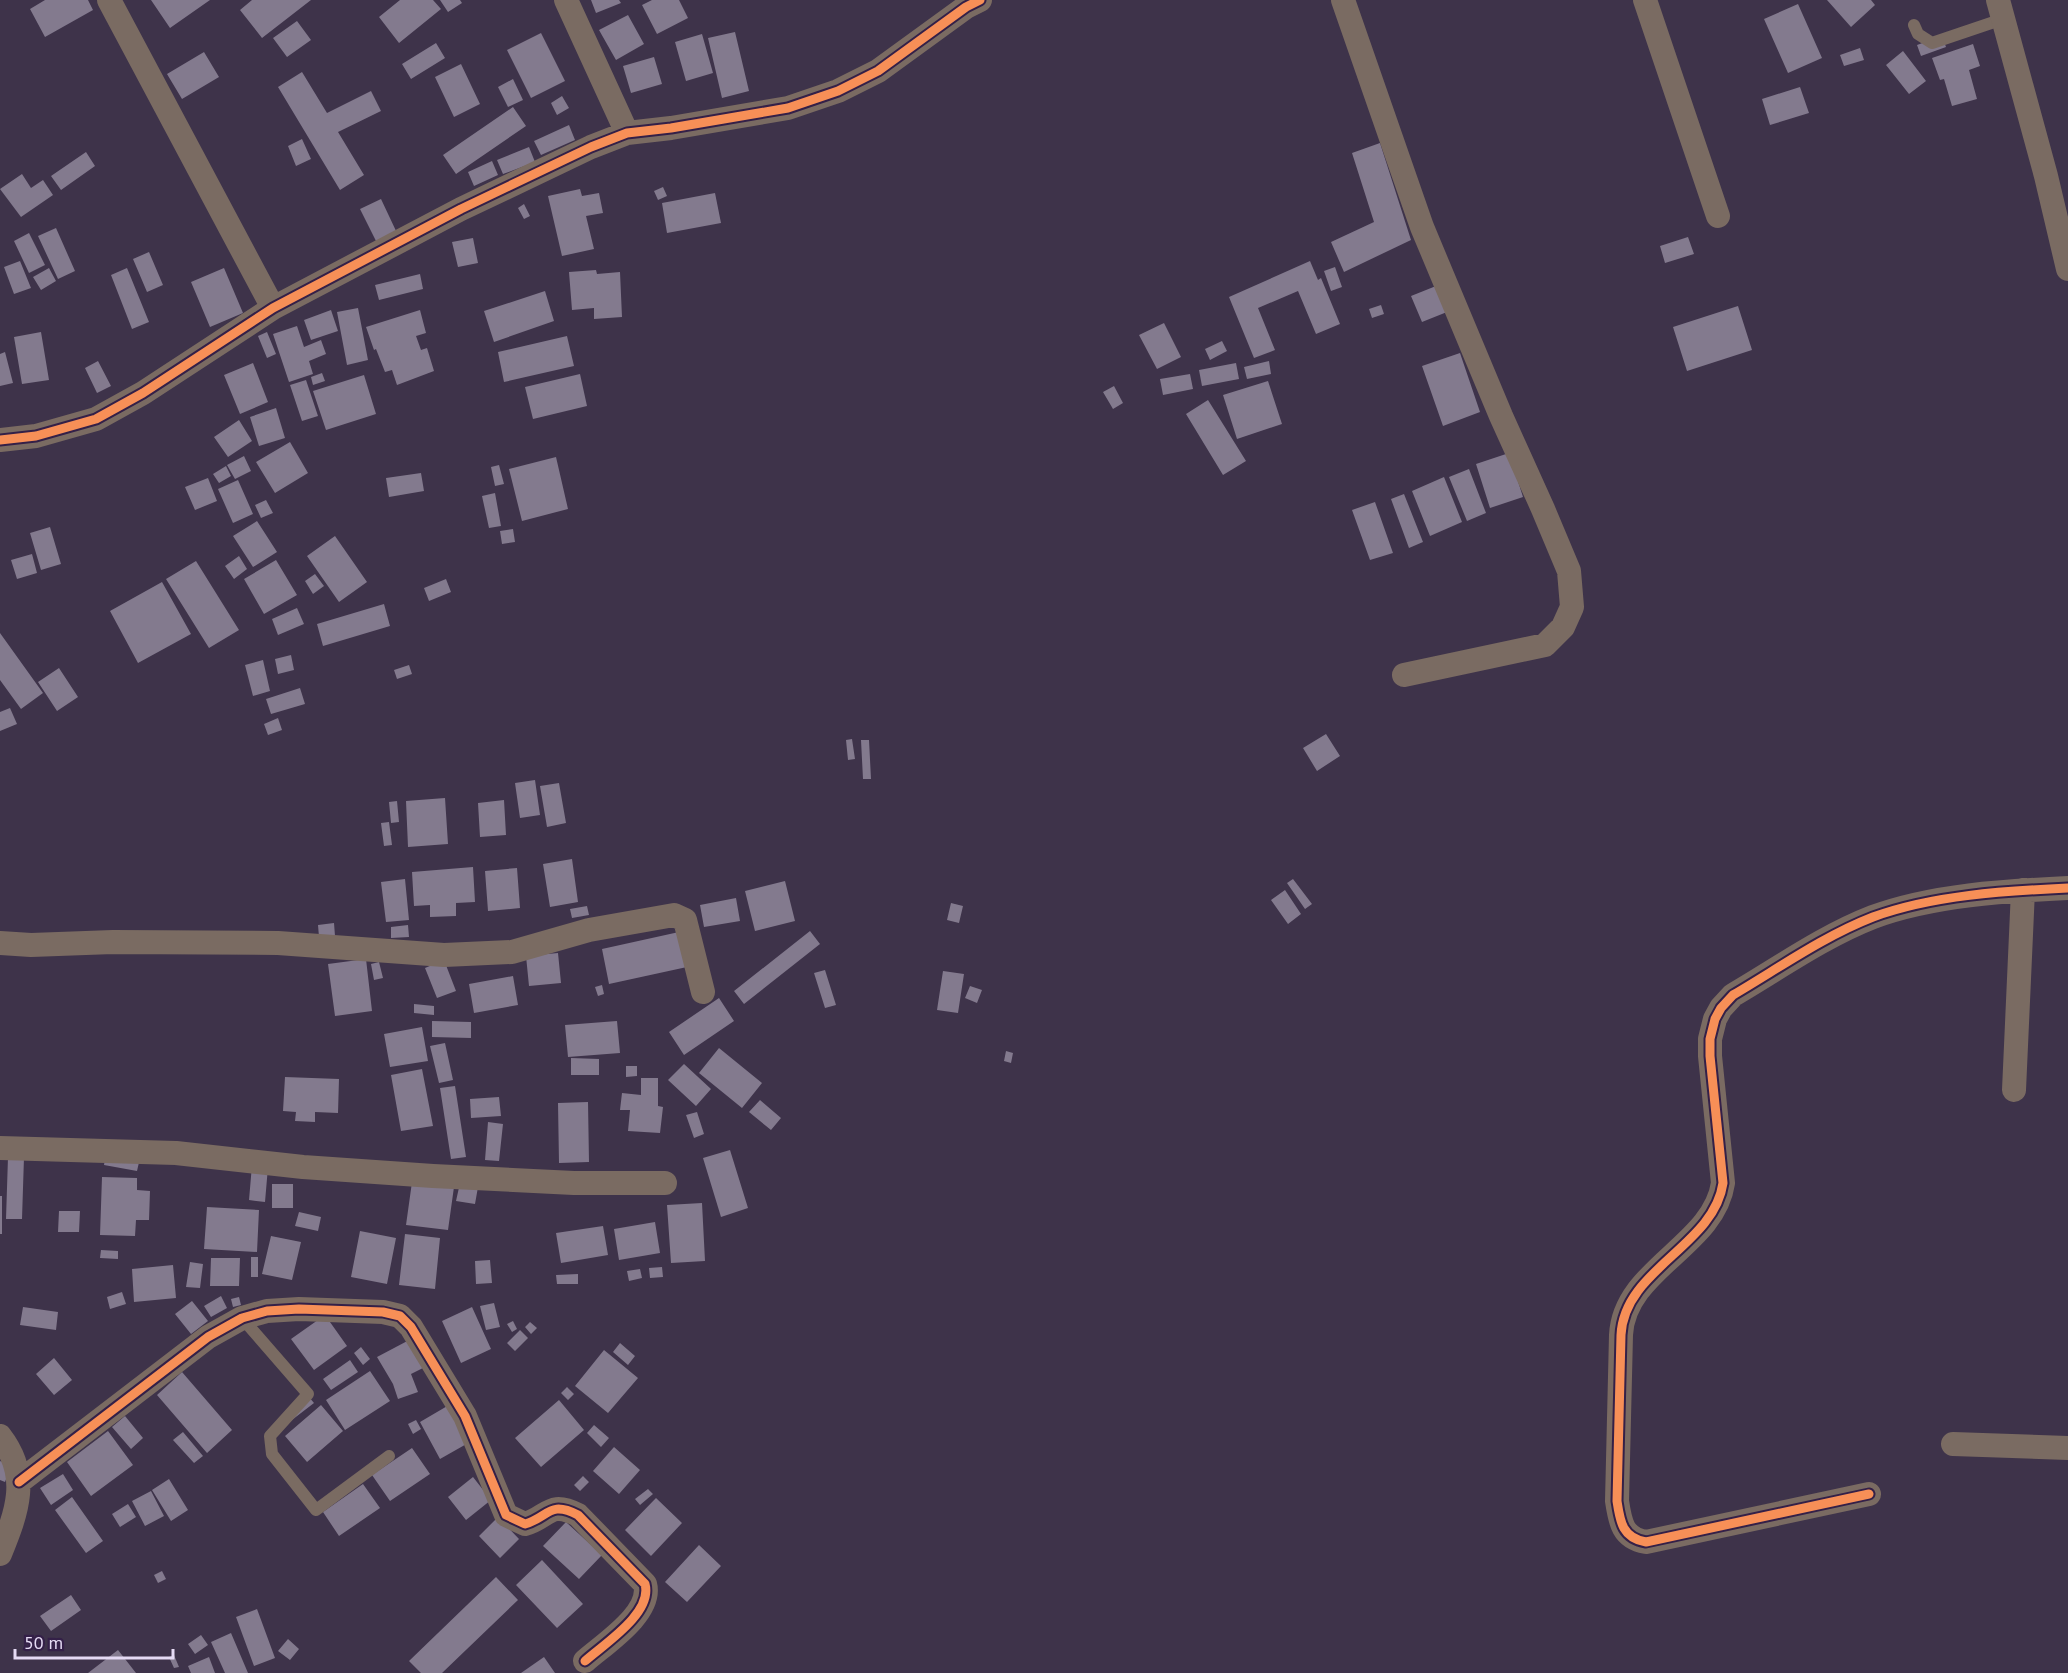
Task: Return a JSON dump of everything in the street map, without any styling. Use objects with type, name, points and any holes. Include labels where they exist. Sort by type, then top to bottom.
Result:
[{"type":"street","points":[[110,0],[273,308]]},
{"type":"street","points":[[566,0],[627,133]]},
{"type":"street","points":[[0,440],[36,436],[96,419],[143,393],[273,308],[461,209],[591,147],[627,133],[671,128],[788,108],[838,91],[878,71],[966,7],[980,0]]},
{"type":"street","points":[[1343,0],[1422,227],[1500,417],[1544,509],[1569,571],[1572,607],[1563,627],[1545,645],[1404,675]]},
{"type":"street","points":[[1645,0],[1718,216]]},
{"type":"street","points":[[2000,10],[2046,176],[2068,269]]},
{"type":"street","points":[[1869,1494],[1646,1542],[1635,1540],[1624,1529],[1619,1519],[1617,1501],[1621,1335],[1624,1312],[1630,1300],[1644,1284],[1707,1219],[1721,1193],[1723,1183],[1710,1056],[1710,1039],[1715,1019],[1733,995],[1828,938],[1873,918],[1911,906],[2023,891],[2068,888]]},
{"type":"street","points":[[2014,1090],[2023,891]]},
{"type":"street","points":[[0,944],[278,943],[444,955],[512,952],[589,930],[674,915],[685,920],[703,992]]},
{"type":"street","points":[[0,1148],[176,1153],[303,1167],[433,1176],[574,1183],[665,1183]]},
{"type":"street","points":[[19,1482],[208,1337],[242,1318],[267,1311],[299,1309],[394,1313],[411,1327],[465,1416],[506,1515],[525,1524],[553,1509],[568,1510],[578,1515],[645,1584],[644,1605],[635,1617],[585,1661]]},
{"type":"street","points":[[0,1436],[14,1457],[19,1482],[16,1515],[0,1554]]},
{"type":"street","points":[[1953,1444],[2068,1448]]},
{"type":"lane","points":[[1914,25],[1918,34],[1932,43],[2000,10]]},
{"type":"lane","points":[[242,1318],[308,1394],[270,1436],[272,1454],[316,1510],[389,1456]]},
{"type":"building","points":[[45,0],[88,0],[93,10],[45,37],[30,9]]},
{"type":"building","points":[[151,0],[210,0],[170,28]]},
{"type":"building","points":[[252,0],[311,0],[262,38],[240,10]]},
{"type":"building","points":[[400,0],[433,0],[441,9],[399,43],[379,17]]},
{"type":"building","points":[[440,0],[460,0],[462,3],[448,12]]},
{"type":"building","points":[[591,0],[619,0],[621,3],[596,13]]},
{"type":"building","points":[[652,0],[679,0],[688,18],[657,34],[642,5]]},
{"type":"building","points":[[1827,0],[1871,0],[1875,5],[1851,27]]},
{"type":"building","points":[[1798,4],[1822,58],[1788,73],[1764,19]]},
{"type":"building","points":[[628,15],[644,44],[616,60],[599,30]]},
{"type":"building","points":[[297,21],[311,40],[287,57],[273,38]]},
{"type":"building","points":[[735,32],[749,91],[722,98],[708,38]]},
{"type":"building","points":[[541,33],[565,81],[531,98],[507,50]]},
{"type":"building","points":[[702,34],[713,73],[686,81],[675,42]]},
{"type":"building","points":[[1942,36],[1946,47],[1921,56],[1917,45]]},
{"type":"building","points":[[436,43],[445,58],[411,79],[402,64]]},
{"type":"building","points":[[1973,44],[1980,66],[1969,70],[1977,99],[1952,106],[1944,79],[1940,80],[1932,58]]},
{"type":"building","points":[[1860,48],[1864,60],[1844,66],[1840,55]]},
{"type":"building","points":[[1903,51],[1926,81],[1909,94],[1886,65]]},
{"type":"building","points":[[204,52],[219,77],[182,99],[167,74]]},
{"type":"building","points":[[654,57],[662,84],[631,93],[623,66]]},
{"type":"building","points":[[461,64],[480,104],[454,117],[435,77]]},
{"type":"building","points":[[302,72],[327,113],[371,91],[381,111],[338,132],[364,175],[340,190],[278,87]]},
{"type":"building","points":[[513,79],[523,100],[508,107],[498,87]]},
{"type":"building","points":[[1800,87],[1809,113],[1770,125],[1762,99]]},
{"type":"building","points":[[562,96],[569,108],[557,115],[551,103]]},
{"type":"building","points":[[513,107],[526,126],[456,174],[443,155]]},
{"type":"building","points":[[569,125],[575,140],[541,155],[534,141]]},
{"type":"building","points":[[302,139],[311,159],[296,166],[288,146]]},
{"type":"building","points":[[1380,143],[1411,240],[1344,272],[1331,242],[1374,222],[1352,153]]},
{"type":"building","points":[[529,147],[535,162],[503,174],[497,160]]},
{"type":"building","points":[[86,152],[95,166],[61,190],[51,176]]},
{"type":"building","points":[[492,161],[498,175],[474,186],[468,172]]},
{"type":"building","points":[[22,174],[31,188],[43,180],[53,195],[21,217],[0,189]]},
{"type":"building","points":[[663,187],[667,196],[658,200],[654,191]]},
{"type":"building","points":[[580,189],[582,196],[599,193],[603,213],[586,216],[594,249],[562,256],[548,196]]},
{"type":"building","points":[[715,193],[721,223],[667,233],[662,203]]},
{"type":"building","points":[[381,199],[397,233],[377,243],[360,209]]},
{"type":"building","points":[[524,204],[530,216],[524,219],[518,208]]},
{"type":"building","points":[[56,228],[75,271],[58,279],[38,236]]},
{"type":"building","points":[[29,233],[45,265],[29,273],[14,241]]},
{"type":"building","points":[[1688,237],[1694,254],[1665,263],[1660,246]]},
{"type":"building","points":[[473,238],[478,263],[458,267],[452,242]]},
{"type":"building","points":[[149,252],[163,285],[147,292],[133,259]]},
{"type":"building","points":[[20,261],[31,288],[14,294],[4,267]]},
{"type":"building","points":[[1310,261],[1318,280],[1321,278],[1340,324],[1316,334],[1298,291],[1258,308],[1275,350],[1254,358],[1229,297]]},
{"type":"building","points":[[1335,267],[1342,287],[1331,291],[1324,271]]},
{"type":"building","points":[[49,268],[56,281],[41,290],[33,277]]},
{"type":"building","points":[[127,268],[149,322],[132,329],[111,275]]},
{"type":"building","points":[[224,268],[243,313],[210,327],[191,282]]},
{"type":"building","points":[[596,270],[597,274],[620,272],[622,317],[594,319],[594,308],[572,310],[569,272]]},
{"type":"building","points":[[420,274],[423,289],[379,300],[375,285]]},
{"type":"building","points":[[1436,286],[1447,312],[1422,322],[1411,296]]},
{"type":"building","points":[[545,291],[554,321],[494,342],[484,311]]},
{"type":"building","points":[[1381,305],[1384,314],[1372,318],[1369,309]]},
{"type":"building","points":[[1738,306],[1752,350],[1687,371],[1673,327]]},
{"type":"building","points":[[358,308],[368,360],[347,365],[337,312]]},
{"type":"building","points":[[331,310],[338,331],[311,340],[304,320]]},
{"type":"building","points":[[420,310],[426,333],[416,336],[421,350],[427,348],[434,371],[397,385],[392,370],[385,372],[366,327]]},
{"type":"building","points":[[1164,323],[1181,357],[1157,369],[1139,335]]},
{"type":"building","points":[[297,326],[304,347],[321,340],[326,354],[309,361],[313,374],[289,382],[273,334]]},
{"type":"building","points":[[41,332],[49,380],[22,384],[14,337]]},
{"type":"building","points":[[267,332],[276,354],[267,358],[258,336]]},
{"type":"building","points":[[567,336],[574,366],[504,382],[498,352]]},
{"type":"building","points":[[1222,341],[1227,351],[1210,360],[1205,349]]},
{"type":"building","points":[[5,352],[13,383],[0,386],[0,354]]},
{"type":"building","points":[[1460,353],[1480,412],[1443,426],[1422,366]]},
{"type":"building","points":[[98,361],[111,386],[97,393],[85,368]]},
{"type":"building","points":[[1269,361],[1271,374],[1247,379],[1244,367]]},
{"type":"building","points":[[253,363],[268,402],[240,414],[224,375]]},
{"type":"building","points":[[1236,363],[1239,379],[1202,386],[1199,370]]},
{"type":"building","points":[[322,373],[325,381],[313,385],[311,377]]},
{"type":"building","points":[[580,374],[587,406],[533,419],[525,387]]},
{"type":"building","points":[[1190,374],[1193,389],[1163,395],[1160,379]]},
{"type":"building","points":[[364,375],[376,414],[326,430],[313,391]]},
{"type":"building","points":[[306,380],[318,416],[302,421],[290,385]]},
{"type":"building","points":[[1268,381],[1282,424],[1237,439],[1223,395]]},
{"type":"building","points":[[1114,386],[1123,403],[1113,409],[1103,392]]},
{"type":"building","points":[[1208,400],[1246,461],[1223,475],[1186,414]]},
{"type":"building","points":[[276,408],[285,438],[259,446],[250,417]]},
{"type":"building","points":[[239,420],[252,441],[228,457],[214,437]]},
{"type":"building","points":[[290,442],[308,473],[275,493],[256,462]]},
{"type":"building","points":[[1509,453],[1523,497],[1490,508],[1476,464]]},
{"type":"building","points":[[244,456],[251,471],[235,479],[227,465]]},
{"type":"building","points":[[556,457],[568,509],[522,521],[509,469]]},
{"type":"building","points":[[499,465],[504,484],[495,486],[491,467]]},
{"type":"building","points":[[226,466],[231,476],[219,483],[213,474]]},
{"type":"building","points":[[1469,469],[1486,513],[1467,521],[1449,477]]},
{"type":"building","points":[[421,473],[424,491],[389,497],[386,478]]},
{"type":"building","points":[[1444,477],[1462,522],[1430,536],[1412,491]]},
{"type":"building","points":[[208,478],[217,501],[195,510],[185,487]]},
{"type":"building","points":[[238,480],[253,514],[233,523],[218,489]]},
{"type":"building","points":[[495,493],[501,526],[489,528],[482,496]]},
{"type":"building","points":[[1404,494],[1423,542],[1409,548],[1391,499]]},
{"type":"building","points":[[266,500],[273,513],[261,518],[255,505]]},
{"type":"building","points":[[1375,502],[1393,553],[1370,560],[1352,510]]},
{"type":"building","points":[[257,521],[277,552],[253,567],[233,536]]},
{"type":"building","points":[[50,527],[61,564],[41,570],[30,533]]},
{"type":"building","points":[[513,529],[515,542],[502,544],[500,531]]},
{"type":"building","points":[[335,536],[367,582],[339,602],[307,556]]},
{"type":"building","points":[[32,554],[37,573],[17,579],[11,560]]},
{"type":"building","points":[[239,556],[247,569],[234,579],[225,566]]},
{"type":"building","points":[[276,560],[297,595],[264,614],[244,579]]},
{"type":"building","points":[[196,561],[239,630],[209,648],[166,579]]},
{"type":"building","points":[[315,574],[324,586],[313,594],[305,581]]},
{"type":"building","points":[[446,579],[451,592],[429,601],[424,588]]},
{"type":"building","points":[[162,582],[191,634],[138,663],[110,611]]},
{"type":"building","points":[[384,604],[390,626],[323,646],[317,624]]},
{"type":"building","points":[[297,608],[304,624],[278,635],[272,619]]},
{"type":"building","points":[[0,633],[43,693],[21,709],[0,680]]},
{"type":"building","points":[[291,655],[294,670],[278,674],[275,659]]},
{"type":"building","points":[[263,660],[270,691],[253,696],[245,665]]},
{"type":"building","points":[[409,665],[412,674],[397,679],[394,670]]},
{"type":"building","points":[[59,668],[78,697],[57,711],[38,682]]},
{"type":"building","points":[[300,688],[305,704],[271,714],[266,699]]},
{"type":"building","points":[[10,708],[17,724],[0,731],[0,712]]},
{"type":"building","points":[[278,718],[282,730],[268,735],[264,724]]},
{"type":"building","points":[[1326,734],[1340,756],[1317,771],[1303,748]]},
{"type":"building","points":[[852,739],[855,759],[848,760],[846,740]]},
{"type":"building","points":[[861,740],[869,740],[871,779],[863,779]]},
{"type":"building","points":[[535,780],[540,815],[520,818],[515,783]]},
{"type":"building","points":[[559,783],[566,823],[547,827],[540,786]]},
{"type":"building","points":[[445,798],[448,844],[408,847],[406,801]]},
{"type":"building","points":[[504,800],[506,835],[480,837],[478,803]]},
{"type":"building","points":[[397,801],[399,822],[391,823],[389,802]]},
{"type":"building","points":[[389,822],[392,845],[384,846],[381,823]]},
{"type":"building","points":[[572,859],[578,902],[550,907],[543,864]]},
{"type":"building","points":[[473,867],[475,902],[456,903],[456,916],[430,917],[430,905],[414,906],[412,872]]},
{"type":"building","points":[[517,868],[520,908],[488,911],[485,871]]},
{"type":"building","points":[[405,879],[409,920],[386,922],[381,882]]},
{"type":"building","points":[[1293,879],[1312,904],[1305,909],[1287,883]]},
{"type":"building","points":[[785,881],[795,921],[755,931],[745,891]]},
{"type":"building","points":[[1285,890],[1301,914],[1288,924],[1271,900]]},
{"type":"building","points":[[736,898],[740,921],[704,927],[700,905]]},
{"type":"building","points":[[951,903],[963,906],[959,923],[947,920]]},
{"type":"building","points":[[587,906],[589,915],[572,918],[570,909]]},
{"type":"building","points":[[334,923],[335,936],[319,937],[318,925]]},
{"type":"building","points":[[408,925],[409,937],[391,938],[391,927]]},
{"type":"building","points":[[810,931],[820,944],[744,1004],[734,991]]},
{"type":"building","points":[[679,932],[687,967],[609,984],[602,949]]},
{"type":"building","points":[[558,953],[561,983],[529,986],[526,956]]},
{"type":"building","points":[[366,959],[372,1011],[335,1016],[328,964]]},
{"type":"building","points":[[444,960],[456,991],[437,998],[425,968]]},
{"type":"building","points":[[379,962],[383,978],[374,980],[371,964]]},
{"type":"building","points":[[825,970],[836,1005],[825,1008],[814,973]]},
{"type":"building","points":[[943,971],[964,974],[958,1013],[937,1010]]},
{"type":"building","points":[[513,976],[518,1005],[474,1013],[469,984]]},
{"type":"building","points":[[602,985],[604,994],[598,996],[595,987]]},
{"type":"building","points":[[970,986],[982,990],[977,1003],[965,998]]},
{"type":"building","points":[[719,998],[734,1021],[684,1055],[669,1032]]},
{"type":"building","points":[[414,1004],[434,1006],[434,1015],[414,1013]]},
{"type":"building","points":[[432,1021],[471,1022],[471,1038],[432,1037]]},
{"type":"building","points":[[617,1021],[620,1053],[568,1057],[565,1025]]},
{"type":"building","points":[[422,1027],[428,1061],[390,1067],[384,1034]]},
{"type":"building","points":[[445,1043],[453,1080],[439,1083],[430,1046]]},
{"type":"building","points":[[719,1048],[762,1083],[742,1108],[699,1073]]},
{"type":"building","points":[[1006,1051],[1013,1053],[1011,1063],[1004,1061]]},
{"type":"building","points":[[571,1058],[599,1059],[599,1075],[571,1075]]},
{"type":"building","points":[[684,1064],[711,1089],[696,1106],[668,1080]]},
{"type":"building","points":[[626,1066],[637,1066],[637,1076],[626,1077]]},
{"type":"building","points":[[422,1069],[433,1126],[401,1131],[391,1075]]},
{"type":"building","points":[[285,1077],[339,1079],[338,1113],[315,1112],[315,1122],[295,1121],[296,1112],[283,1111]]},
{"type":"building","points":[[641,1078],[658,1078],[658,1106],[663,1107],[660,1133],[628,1131],[630,1110],[620,1110],[622,1093],[641,1095]]},
{"type":"building","points":[[455,1086],[466,1157],[451,1159],[440,1088]]},
{"type":"building","points":[[499,1097],[501,1116],[471,1118],[470,1099]]},
{"type":"building","points":[[760,1100],[781,1118],[771,1130],[749,1112]]},
{"type":"building","points":[[588,1102],[589,1162],[559,1163],[558,1103]]},
{"type":"building","points":[[697,1112],[704,1134],[694,1138],[686,1115]]},
{"type":"building","points":[[488,1122],[503,1124],[499,1161],[485,1160]]},
{"type":"building","points":[[730,1150],[748,1208],[721,1217],[703,1158]]},
{"type":"building","points":[[106,1152],[140,1158],[137,1171],[104,1165]]},
{"type":"building","points":[[8,1157],[24,1157],[22,1219],[6,1219]]},
{"type":"building","points":[[252,1165],[268,1167],[265,1202],[249,1200]]},
{"type":"building","points":[[102,1177],[137,1178],[137,1190],[150,1191],[149,1220],[136,1220],[135,1236],[100,1235]]},
{"type":"building","points":[[412,1182],[454,1187],[448,1230],[406,1225]]},
{"type":"building","points":[[460,1183],[478,1187],[475,1204],[456,1201]]},
{"type":"building","points":[[272,1184],[293,1184],[293,1208],[272,1208]]},
{"type":"building","points":[[0,1196],[2,1196],[2,1234],[0,1234]]},
{"type":"building","points":[[702,1203],[705,1261],[671,1263],[667,1205]]},
{"type":"building","points":[[207,1207],[259,1210],[257,1252],[204,1249]]},
{"type":"building","points":[[59,1211],[80,1211],[79,1232],[58,1232]]},
{"type":"building","points":[[299,1212],[321,1217],[318,1231],[295,1226]]},
{"type":"building","points":[[655,1222],[660,1253],[619,1260],[614,1229]]},
{"type":"building","points":[[603,1226],[608,1255],[561,1263],[556,1233]]},
{"type":"building","points":[[360,1231],[396,1238],[387,1284],[351,1277]]},
{"type":"building","points":[[405,1234],[440,1238],[435,1289],[399,1285]]},
{"type":"building","points":[[271,1236],[301,1242],[292,1280],[262,1274]]},
{"type":"building","points":[[101,1250],[118,1251],[118,1259],[100,1258]]},
{"type":"building","points":[[251,1257],[258,1257],[258,1277],[251,1277]]},
{"type":"building","points":[[211,1258],[240,1258],[239,1286],[210,1286]]},
{"type":"building","points":[[490,1260],[492,1283],[476,1284],[475,1261]]},
{"type":"building","points":[[190,1262],[203,1264],[200,1288],[186,1287]]},
{"type":"building","points":[[173,1265],[176,1298],[134,1302],[132,1269]]},
{"type":"building","points":[[662,1267],[663,1277],[650,1278],[649,1268]]},
{"type":"building","points":[[640,1269],[642,1278],[629,1281],[627,1271]]},
{"type":"building","points":[[578,1274],[578,1284],[557,1284],[556,1275]]},
{"type":"building","points":[[122,1292],[126,1304],[110,1309],[107,1297]]},
{"type":"building","points":[[221,1296],[227,1308],[211,1317],[204,1306]]},
{"type":"building","points":[[239,1297],[241,1305],[233,1307],[231,1299]]},
{"type":"building","points":[[192,1301],[208,1321],[191,1334],[175,1314]]},
{"type":"building","points":[[494,1303],[500,1327],[486,1330],[480,1306]]},
{"type":"building","points":[[23,1307],[58,1312],[56,1330],[20,1325]]},
{"type":"building","points":[[472,1307],[491,1349],[461,1363],[442,1321]]},
{"type":"building","points":[[325,1315],[347,1346],[314,1370],[291,1339]]},
{"type":"building","points":[[513,1321],[517,1329],[512,1332],[507,1324]]},
{"type":"building","points":[[530,1322],[537,1328],[531,1334],[525,1327]]},
{"type":"building","points":[[520,1330],[528,1338],[515,1351],[507,1343]]},
{"type":"building","points":[[413,1338],[427,1366],[411,1374],[418,1392],[398,1399],[393,1384],[377,1357]]},
{"type":"building","points":[[620,1343],[635,1356],[628,1365],[613,1352]]},
{"type":"building","points":[[361,1347],[370,1359],[363,1365],[354,1353]]},
{"type":"building","points":[[604,1350],[638,1378],[608,1413],[575,1386]]},
{"type":"building","points":[[54,1358],[72,1380],[54,1395],[36,1374]]},
{"type":"building","points":[[350,1360],[358,1372],[331,1390],[323,1379]]},
{"type":"building","points":[[370,1371],[390,1401],[345,1430],[326,1400]]},
{"type":"building","points":[[182,1372],[232,1430],[207,1453],[157,1395]]},
{"type":"building","points":[[567,1387],[574,1394],[568,1400],[561,1393]]},
{"type":"building","points":[[309,1397],[314,1403],[288,1423]]},
{"type":"building","points":[[559,1400],[584,1430],[541,1467],[515,1438]]},
{"type":"building","points":[[321,1405],[343,1431],[307,1462],[285,1436]]},
{"type":"building","points":[[449,1405],[470,1442],[440,1459],[420,1422]]},
{"type":"building","points":[[125,1416],[143,1438],[131,1449],[112,1427]]},
{"type":"building","points":[[416,1420],[421,1429],[413,1434],[408,1424]]},
{"type":"building","points":[[594,1425],[609,1438],[601,1447],[587,1433]]},
{"type":"building","points":[[108,1431],[133,1465],[91,1496],[67,1462]]},
{"type":"building","points":[[183,1432],[203,1456],[194,1463],[173,1440]]},
{"type":"building","points":[[614,1447],[640,1470],[619,1494],[593,1471]]},
{"type":"building","points":[[412,1448],[430,1474],[390,1501],[372,1475]]},
{"type":"building","points":[[0,1461],[11,1466],[5,1482],[0,1480]]},
{"type":"building","points":[[63,1474],[73,1490],[51,1505],[40,1488]]},
{"type":"building","points":[[583,1476],[589,1482],[580,1491],[574,1485]]},
{"type":"building","points":[[473,1477],[491,1500],[466,1520],[448,1497]]},
{"type":"building","points":[[169,1479],[188,1510],[171,1521],[152,1490]]},
{"type":"building","points":[[363,1484],[380,1508],[339,1536],[323,1512]]},
{"type":"building","points":[[648,1489],[653,1494],[640,1505],[635,1499]]},
{"type":"building","points":[[151,1491],[164,1516],[145,1526],[132,1501]]},
{"type":"building","points":[[72,1497],[103,1541],[86,1553],[55,1510]]},
{"type":"building","points":[[656,1498],[682,1523],[651,1556],[625,1530]]},
{"type":"building","points":[[128,1504],[136,1517],[120,1527],[112,1514]]},
{"type":"building","points":[[498,1517],[519,1539],[500,1558],[479,1536]]},
{"type":"building","points":[[566,1522],[602,1555],[579,1579],[543,1546]]},
{"type":"building","points":[[699,1545],[721,1566],[687,1602],[665,1582]]},
{"type":"building","points":[[542,1560],[583,1604],[557,1628],[516,1585]]},
{"type":"building","points":[[162,1571],[166,1579],[158,1583],[154,1575]]},
{"type":"building","points":[[496,1577],[518,1600],[442,1673],[421,1673],[409,1661]]},
{"type":"building","points":[[71,1595],[81,1610],[51,1631],[40,1616]]},
{"type":"building","points":[[257,1609],[275,1658],[254,1666],[236,1617]]},
{"type":"building","points":[[231,1633],[248,1673],[225,1673],[211,1642]]},
{"type":"building","points":[[201,1635],[208,1645],[195,1654],[188,1644]]},
{"type":"building","points":[[288,1639],[299,1649],[290,1660],[278,1651]]},
{"type":"building","points":[[118,1650],[136,1673],[88,1673]]},
{"type":"building","points":[[174,1655],[179,1667],[174,1668],[169,1657]]},
{"type":"building","points":[[209,1657],[215,1673],[191,1673],[188,1666]]},
{"type":"building","points":[[544,1657],[555,1673],[521,1673]]},
{"type":"cycle path","points":[[0,440],[36,436],[96,419],[143,393],[273,308],[461,209],[591,147],[627,133],[671,128],[788,108],[838,91],[878,71],[966,7],[980,0]]},
{"type":"cycle path","points":[[1869,1494],[1646,1542],[1632,1537],[1621,1522],[1617,1501],[1621,1335],[1626,1312],[1637,1292],[1652,1275],[1704,1224],[1716,1205],[1723,1183],[1710,1056],[1710,1039],[1715,1019],[1733,995],[1819,943],[1873,917],[1920,904],[1969,895],[2068,888]]},
{"type":"cycle path","points":[[19,1482],[208,1337],[242,1318],[267,1311],[299,1309],[383,1312],[400,1316],[411,1327],[465,1416],[506,1515],[525,1524],[555,1509],[578,1515],[645,1584],[642,1606],[635,1617],[585,1661]]}]
